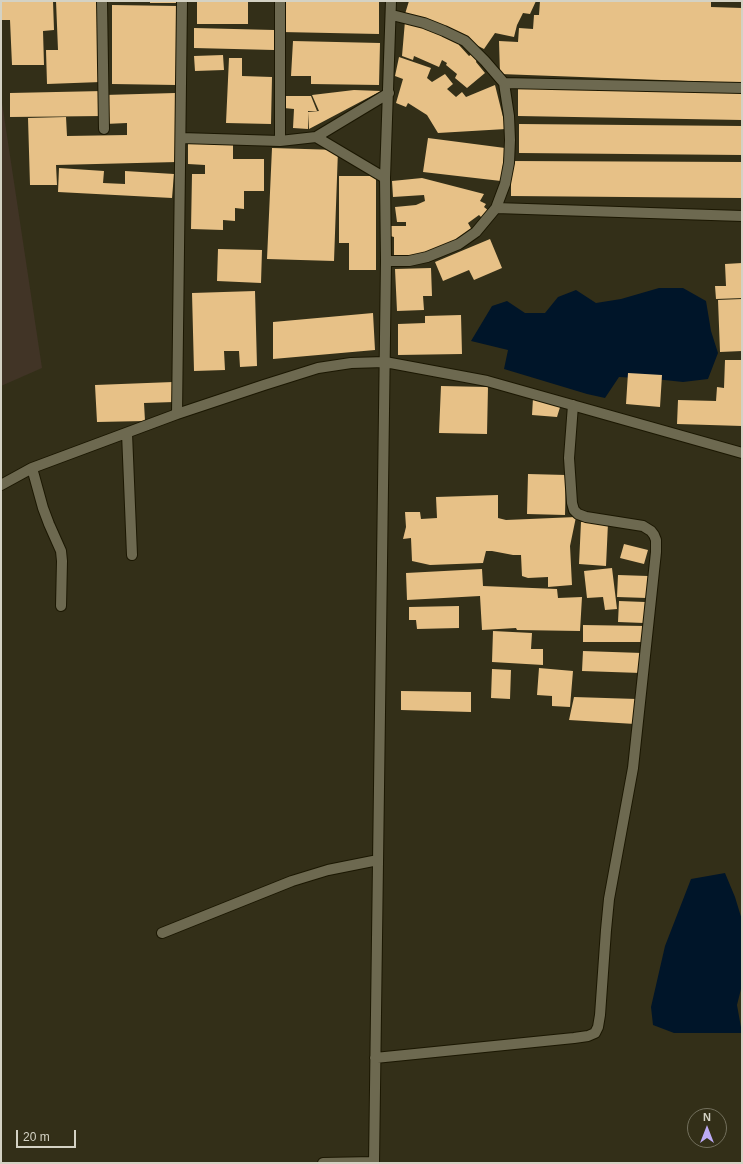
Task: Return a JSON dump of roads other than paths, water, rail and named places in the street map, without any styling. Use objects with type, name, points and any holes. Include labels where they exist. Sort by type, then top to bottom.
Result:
[{"type":"street","points":[[102,1],[104,129]]},
{"type":"street","points":[[177,414],[182,1]]},
{"type":"street","points":[[280,1],[280,141]]},
{"type":"street","points":[[324,1163],[374,1162],[385,362],[385,178],[392,15],[391,1]]},
{"type":"street","points":[[386,261],[409,261],[427,257],[459,244],[476,232],[496,208],[505,184],[509,163],[510,140],[509,116],[504,83],[485,61],[464,42],[444,31],[424,23],[392,15]]},
{"type":"street","points":[[504,83],[742,88]]},
{"type":"street","points":[[181,138],[280,141],[316,137],[389,93]]},
{"type":"street","points":[[316,137],[385,178]]},
{"type":"street","points":[[496,208],[742,216]]},
{"type":"street","points":[[1,485],[32,468],[177,414],[318,368],[351,363],[385,362],[486,381],[742,452]]},
{"type":"street","points":[[375,1058],[574,1038],[588,1036],[595,1033],[598,1027],[609,899],[633,768],[656,552],[656,540],[652,531],[643,526],[586,517],[578,514],[574,510],[572,504],[569,458],[573,405]]},
{"type":"street","points":[[127,433],[132,555]]},
{"type":"street","points":[[32,468],[47,518],[61,551],[61,606]]},
{"type":"street","points":[[162,933],[292,881],[328,870],[378,860]]},
{"type":"water","points":[[659,288],[683,288],[706,301],[711,331],[718,353],[708,379],[683,382],[619,377],[605,398],[504,369],[508,350],[471,341],[492,306],[507,301],[525,313],[545,313],[558,297],[576,290],[596,303],[621,299]]},
{"type":"water","points":[[725,873],[735,897],[742,920],[742,985],[737,1005],[742,1033],[674,1033],[653,1025],[651,1007],[665,946],[691,879]]}]
